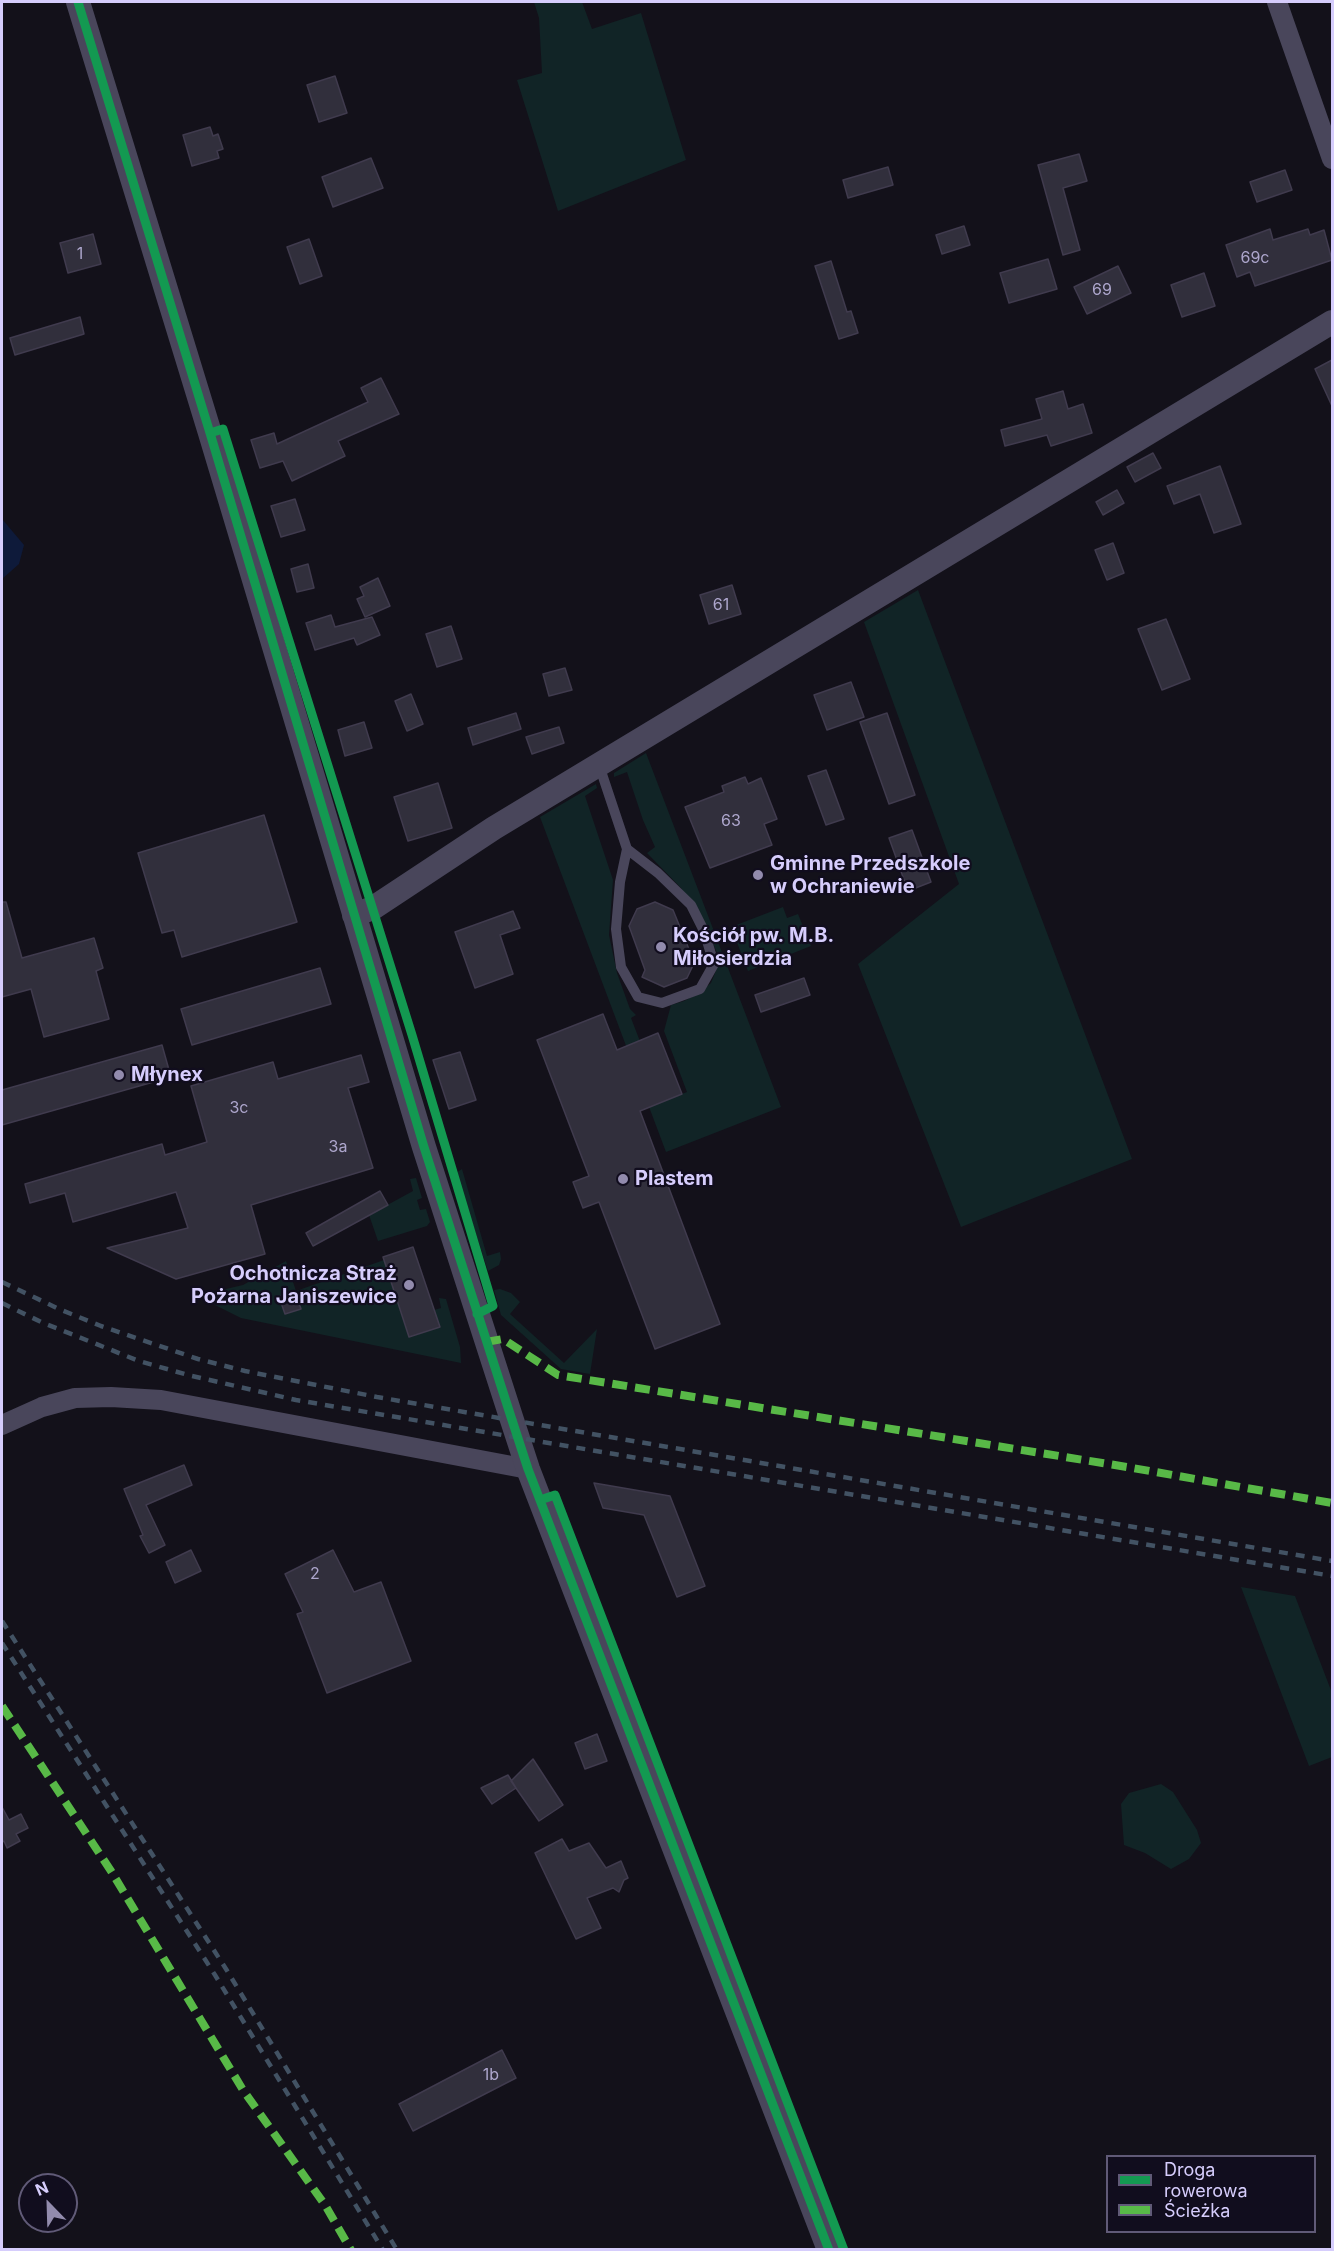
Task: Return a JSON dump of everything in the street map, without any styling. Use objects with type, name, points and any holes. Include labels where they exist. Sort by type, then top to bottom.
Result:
[{"type":"street","points":[[78,2],[438,1192],[528,1469],[829,2250]]},
{"type":"street","points":[[1277,2],[1332,159]]},
{"type":"street","points":[[354,915],[373,908],[494,828],[1332,322]]},
{"type":"street","points":[[2,1425],[42,1407],[75,1398],[111,1396],[161,1400],[528,1469]]},
{"type":"lane","points":[[599,765],[627,849],[620,882],[616,929],[621,967],[638,997],[662,1003],[700,989],[714,964],[704,931],[691,905],[658,873],[627,849]]},
{"type":"green space","points":[[534,2],[582,2],[592,29],[641,13],[686,160],[558,211],[517,80],[542,73],[539,18]]},
{"type":"green space","points":[[918,590],[1132,1159],[961,1227],[858,964],[959,884],[864,622]]},
{"type":"green space","points":[[646,753],[781,1107],[666,1152],[540,817],[596,784],[597,788],[585,796],[613,880],[609,935],[617,973],[630,1009],[636,1015],[631,1018],[663,1101],[687,1092],[664,1031],[671,1005],[699,993],[711,983],[717,968],[718,955],[707,930],[681,888],[647,853],[655,847],[627,772],[614,777],[614,773]]},
{"type":"green space","points":[[783,907],[787,918],[798,914],[811,946],[748,971],[731,927]]},
{"type":"green space","points":[[462,1169],[487,1256],[500,1252],[499,1265],[488,1271],[456,1173]]},
{"type":"green space","points":[[416,1178],[422,1198],[417,1200],[420,1210],[426,1209],[430,1222],[427,1226],[378,1241],[369,1215],[413,1191],[410,1179]]},
{"type":"green space","points":[[384,1260],[409,1337],[439,1327],[434,1310],[441,1308],[439,1298],[446,1299],[460,1347],[461,1363],[241,1318],[215,1305],[209,1293],[243,1285],[286,1261],[296,1291]]},
{"type":"green space","points":[[500,1289],[511,1293],[520,1302],[510,1314],[564,1363],[597,1329],[590,1374],[561,1369],[501,1315],[494,1290]]},
{"type":"green space","points":[[1241,1587],[1295,1596],[1332,1693],[1332,1757],[1309,1766]]},
{"type":"green space","points":[[1161,1784],[1173,1792],[1197,1830],[1201,1843],[1189,1859],[1171,1869],[1145,1853],[1124,1845],[1121,1804],[1129,1793]]},
{"type":"water","points":[[2,519],[24,545],[19,564],[2,579]]},
{"type":"building","points":[[335,76],[347,113],[319,122],[307,85]]},
{"type":"building","points":[[210,127],[213,136],[218,134],[223,149],[217,151],[219,158],[192,166],[183,135]]},
{"type":"building","points":[[1079,154],[1087,181],[1063,188],[1080,250],[1063,255],[1038,165]]},
{"type":"building","points":[[371,158],[383,188],[333,207],[322,177]]},
{"type":"building","points":[[888,167],[893,185],[848,198],[843,180]]},
{"type":"building","points":[[1285,170],[1292,190],[1257,202],[1250,182]]},
{"type":"building","points":[[964,226],[970,245],[942,254],[936,235]]},
{"type":"building","points":[[1270,229],[1273,240],[1308,229],[1310,235],[1324,230],[1332,260],[1255,286],[1250,272],[1237,277],[1226,245]]},
{"type":"building","points":[[93,234],[101,264],[68,273],[60,243]]},
{"type":"building","points":[[309,239],[322,276],[300,284],[287,247]]},
{"type":"building","points":[[1048,259],[1057,289],[1009,303],[1000,273]]},
{"type":"building","points":[[831,261],[847,312],[851,311],[858,333],[839,339],[815,266]]},
{"type":"building","points":[[1118,266],[1131,293],[1087,314],[1074,287]]},
{"type":"building","points":[[1204,273],[1215,306],[1182,317],[1171,285]]},
{"type":"building","points":[[80,317],[84,334],[15,355],[10,338]]},
{"type":"building","points":[[1332,360],[1332,406],[1315,369]]},
{"type":"building","points":[[381,378],[399,414],[338,441],[345,456],[292,481],[283,461],[260,468],[251,440],[274,433],[277,444],[368,402],[361,388]]},
{"type":"building","points":[[1063,391],[1068,409],[1083,404],[1092,433],[1051,446],[1047,435],[1005,446],[1001,430],[1042,419],[1036,399]]},
{"type":"building","points":[[1153,453],[1161,468],[1135,482],[1127,467]]},
{"type":"building","points":[[1220,466],[1241,524],[1214,533],[1200,494],[1174,504],[1167,486]]},
{"type":"building","points":[[1117,490],[1124,503],[1103,515],[1096,502]]},
{"type":"building","points":[[295,499],[305,530],[281,537],[271,506]]},
{"type":"building","points":[[1113,543],[1124,573],[1107,580],[1095,550]]},
{"type":"building","points":[[308,564],[314,588],[297,592],[291,569]]},
{"type":"building","points":[[378,578],[390,606],[365,617],[357,599],[364,596],[360,587]]},
{"type":"building","points":[[732,585],[741,614],[709,624],[700,595]]},
{"type":"building","points":[[331,615],[335,627],[372,617],[380,635],[357,645],[354,638],[315,650],[306,623]]},
{"type":"building","points":[[1166,619],[1190,679],[1162,690],[1138,629]]},
{"type":"building","points":[[451,626],[462,659],[437,667],[426,634]]},
{"type":"building","points":[[565,668],[572,690],[549,696],[543,674]]},
{"type":"building","points":[[851,682],[864,717],[827,730],[814,695]]},
{"type":"building","points":[[411,694],[423,724],[407,731],[395,701]]},
{"type":"building","points":[[516,713],[521,729],[473,745],[468,728]]},
{"type":"building","points":[[887,713],[915,795],[889,804],[860,722]]},
{"type":"building","points":[[364,722],[372,748],[345,756],[338,730]]},
{"type":"building","points":[[559,727],[564,743],[532,754],[526,737]]},
{"type":"building","points":[[826,770],[844,819],[826,825],[808,776]]},
{"type":"building","points":[[745,777],[748,784],[761,778],[777,819],[764,824],[772,845],[710,868],[685,807],[724,792],[722,786]]},
{"type":"building","points":[[438,783],[452,828],[408,841],[394,797]]},
{"type":"building","points":[[264,815],[297,922],[182,957],[174,930],[162,933],[138,853]]},
{"type":"building","points":[[912,830],[931,882],[908,891],[889,838]]},
{"type":"building","points":[[2,902],[6,902],[22,958],[94,938],[103,968],[96,971],[109,1019],[44,1037],[31,989],[2,997]]},
{"type":"building","name":"Kościół pw. M.B. Miłosierdzia","points":[[655,902],[673,910],[691,954],[697,957],[687,978],[664,987],[642,977],[645,970],[629,926],[637,909]]},
{"type":"building","points":[[513,911],[520,928],[500,935],[513,974],[475,988],[455,932]]},
{"type":"building","points":[[320,968],[331,1004],[192,1045],[181,1009]]},
{"type":"building","points":[[804,978],[810,995],[761,1012],[755,995]]},
{"type":"building","name":"Plastem","points":[[603,1014],[617,1050],[658,1033],[682,1094],[640,1111],[720,1324],[655,1349],[599,1202],[583,1208],[573,1182],[589,1176],[537,1040]]},
{"type":"building","points":[[162,1045],[171,1077],[2,1125],[2,1090]]},
{"type":"building","points":[[460,1052],[476,1100],[449,1109],[433,1060]]},
{"type":"building","points":[[361,1055],[369,1082],[348,1088],[373,1168],[251,1205],[265,1254],[176,1279],[107,1248],[188,1228],[176,1192],[73,1222],[65,1193],[30,1203],[25,1184],[162,1144],[165,1155],[207,1142],[191,1086],[273,1062],[278,1079]]},
{"type":"building","points":[[380,1191],[388,1205],[313,1246],[306,1233]]},
{"type":"building","name":"Ochotnicza Straż Pożarna Janiszewice","points":[[413,1247],[440,1327],[409,1337],[383,1257]]},
{"type":"building","points":[[295,1291],[301,1309],[285,1314],[279,1297]]},
{"type":"building","points":[[184,1465],[192,1485],[146,1505],[165,1545],[149,1553],[140,1536],[143,1535],[124,1489]]},
{"type":"building","points":[[594,1483],[670,1496],[705,1586],[677,1597],[644,1515],[603,1508]]},
{"type":"building","points":[[191,1550],[201,1571],[175,1583],[166,1562]]},
{"type":"building","points":[[333,1550],[354,1592],[381,1582],[411,1661],[327,1693],[297,1614],[303,1612],[285,1574]]},
{"type":"building","points":[[597,1734],[607,1761],[585,1769],[575,1743]]},
{"type":"building","points":[[533,1759],[563,1805],[539,1821],[511,1781]]},
{"type":"building","points":[[508,1775],[516,1788],[492,1804],[481,1788]]},
{"type":"building","points":[[2,1807],[9,1820],[21,1814],[28,1828],[16,1834],[20,1841],[7,1848],[4,1841],[2,1842]]},
{"type":"building","points":[[562,1839],[569,1851],[589,1843],[606,1868],[621,1861],[628,1878],[624,1880],[619,1892],[613,1888],[587,1898],[601,1928],[576,1939],[535,1853]]},
{"type":"building","points":[[502,2050],[516,2078],[413,2131],[399,2104]]},
{"type":"railway","points":[[2,1282],[101,1326],[198,1359],[245,1371],[377,1397],[1332,1561]]},
{"type":"railway","points":[[2,1303],[41,1322],[139,1361],[296,1400],[1332,1576]]},
{"type":"railway","points":[[2,1621],[226,1969],[397,2250]]},
{"type":"railway","points":[[2,1643],[215,1975],[383,2250]]},
{"type":"marked path","points":[[486,1342],[503,1339],[558,1375],[1127,1467],[1332,1503]]},
{"type":"marked path","points":[[2,1706],[111,1871],[243,2090],[325,2205],[351,2250]]},
{"type":"cycle path","points":[[78,2],[424,1147],[528,1469],[829,2250]]},
{"type":"cycle path","points":[[210,433],[223,429],[412,1035],[493,1306],[477,1314]]},
{"type":"cycle path","points":[[540,1500],[555,1495],[844,2250]]},
{"type":"place","name":"Gminne Przedszkole w Ochraniewie","points":[[758,875]]},
{"type":"place","name":"Kościół pw. M.B. Miłosierdzia","points":[[661,947]]},
{"type":"place","name":"Młynex","points":[[119,1075]]},
{"type":"place","name":"Plastem","points":[[623,1179]]},
{"type":"place","name":"Ochotnicza Straż Pożarna Janiszewice","points":[[409,1285]]}]
